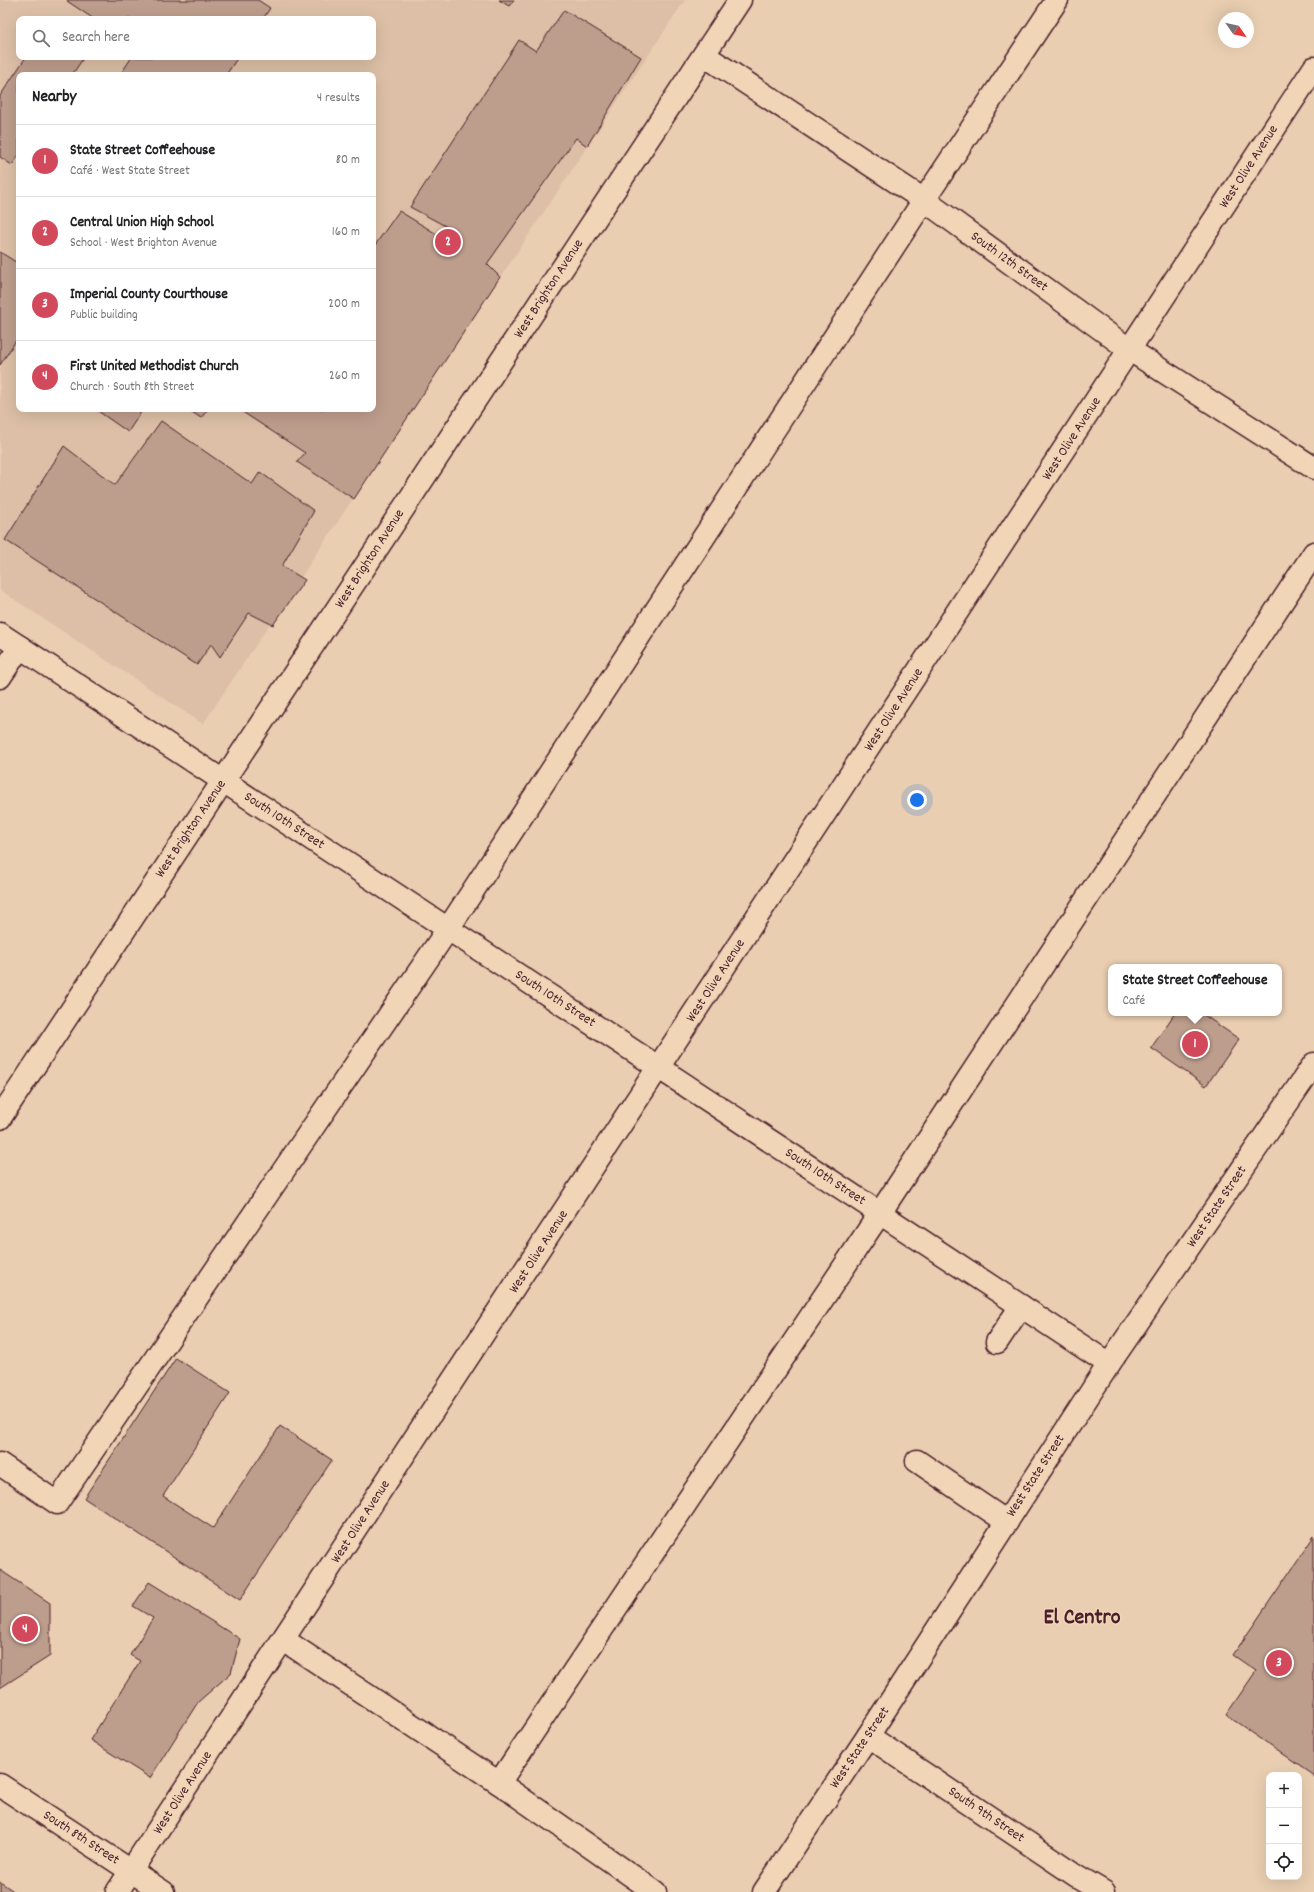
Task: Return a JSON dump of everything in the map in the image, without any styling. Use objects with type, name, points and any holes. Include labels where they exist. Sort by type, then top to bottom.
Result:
[{"type":"street","name":"West Brighton Avenue","points":[[0,1118],[740,0]]},
{"type":"street","points":[[0,1464],[57,1503],[448,929],[924,200],[1057,0]]},
{"type":"street","name":"South 12th Street","points":[[704,55],[924,200],[1130,350],[1314,468]]},
{"type":"street","name":"West Olive Avenue","points":[[117,1892],[284,1640],[1314,68]]},
{"type":"street","points":[[499,1783],[880,1213],[1314,553]]},
{"type":"street","name":"South 10th Street","points":[[0,634],[1109,1364]]},
{"type":"street","points":[[0,677],[20,647]]},
{"type":"street","name":"West State Street","points":[[764,1892],[868,1736],[1109,1364],[1314,1064]]},
{"type":"street","points":[[997,1342],[1021,1306]]},
{"type":"street","points":[[917,1461],[1007,1522]]},
{"type":"street","points":[[284,1640],[499,1783],[655,1892]]},
{"type":"street","name":"South 9th Street","points":[[868,1736],[1077,1876],[1104,1892]]},
{"type":"street","name":"South 8th Street","points":[[0,1785],[163,1892]]},
{"type":"shaded area","points":[[0,0],[685,0],[203,724],[0,590]]},
{"type":"building","points":[[258,0],[270,8],[265,16],[90,16],[67,1]]},
{"type":"building","points":[[499,0],[514,0],[509,6]]},
{"type":"building","points":[[564,10],[641,57],[587,146],[576,138],[487,264],[500,277],[354,499],[297,462],[305,453],[243,412],[376,412],[376,244],[399,211],[440,236],[449,228],[410,207],[519,40],[536,51]]},
{"type":"building","points":[[24,60],[82,60],[74,72],[16,72]]},
{"type":"building","points":[[130,60],[236,60],[228,72],[122,72]]},
{"type":"building","points":[[16,72],[16,159],[12,165],[0,157],[0,96]]},
{"type":"building","points":[[0,252],[16,262],[16,341],[0,365]]},
{"type":"building","points":[[99,412],[141,412],[128,432]]},
{"type":"building","points":[[192,412],[206,412],[201,418]]},
{"type":"building","points":[[161,421],[252,484],[260,472],[314,511],[282,566],[305,580],[273,625],[249,613],[220,657],[211,644],[197,665],[5,540],[64,446],[115,485]]},
{"type":"building","points":[[1173,1016],[1205,1016],[1239,1039],[1206,1086],[1151,1048]]},
{"type":"building","points":[[176,1358],[230,1393],[163,1496],[213,1528],[280,1426],[332,1460],[240,1600],[84,1498]]},
{"type":"building","points":[[1314,1536],[1314,1775],[1226,1715],[1256,1671],[1233,1655]]},
{"type":"building","points":[[0,1570],[50,1603],[50,1656],[0,1688]]},
{"type":"building","points":[[149,1582],[240,1639],[231,1673],[198,1702],[150,1778],[90,1740],[140,1661],[130,1655],[153,1618],[133,1606]]},
{"type":"building","points":[[0,1882],[15,1892],[0,1892]]},
{"type":"place","name":"Central Union High School","points":[[448,242]]},
{"type":"place","name":"State Street Coffeehouse","points":[[1195,1044]]},
{"type":"place","name":"First United Methodist Church","points":[[25,1629]]},
{"type":"place","name":"Imperial County Courthouse","points":[[1279,1663]]},
{"type":"district","name":"El Centro","points":[[1082,1618]]}]
